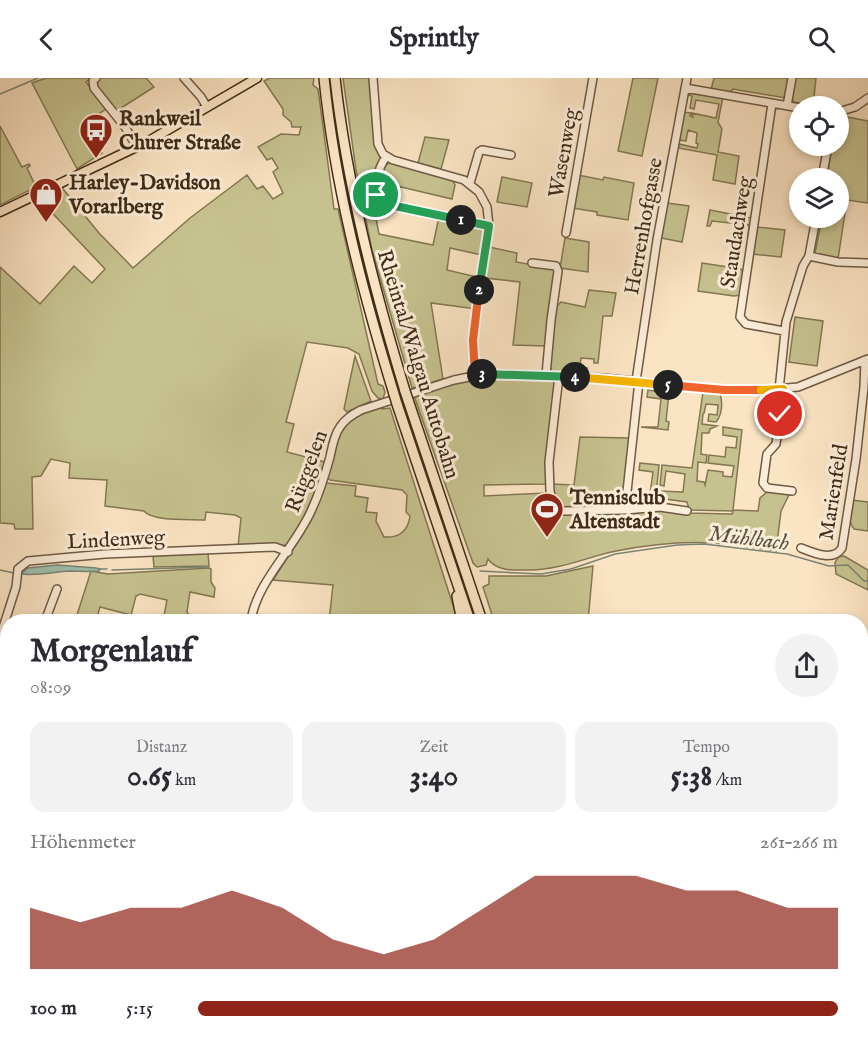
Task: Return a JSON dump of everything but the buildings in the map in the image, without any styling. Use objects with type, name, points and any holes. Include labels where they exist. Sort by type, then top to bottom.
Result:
[{"type":"highway","name":"Rheintal/Walgau Autobahn","points":[[324,78],[336,164],[350,236],[371,319],[468,614]]},
{"type":"highway","name":"Rheintal/Walgau Autobahn","points":[[335,78],[358,221],[381,310],[406,395],[480,614]]},
{"type":"highway","points":[[457,582],[457,601],[460,614]]},
{"type":"highway","points":[[475,599],[484,614]]},
{"type":"main road","points":[[0,212],[137,147],[257,78]]},
{"type":"street","points":[[96,78],[93,81],[94,88],[125,127],[137,147]]},
{"type":"street","points":[[184,78],[207,107]]},
{"type":"street","points":[[373,78],[378,144],[387,158],[470,183],[479,192],[487,207],[489,226],[473,340],[475,375]]},
{"type":"street","name":"Wasenweg","points":[[566,233],[593,78]]},
{"type":"street","name":"Herrenhofgasse","points":[[625,510],[638,381],[659,231],[687,78]]},
{"type":"street","points":[[685,88],[787,106],[792,78]]},
{"type":"street","points":[[849,109],[868,98]]},
{"type":"street","name":"Staudachweg","points":[[772,104],[740,317],[746,324],[784,331]]},
{"type":"street","points":[[470,183],[478,152],[482,150],[511,155]]},
{"type":"street","points":[[387,158],[379,170],[377,201],[489,226]]},
{"type":"street","points":[[792,491],[767,488],[764,483],[767,454],[776,444],[784,331],[791,301],[805,261],[809,256],[814,228]]},
{"type":"street","points":[[809,256],[838,262],[868,263]]},
{"type":"street","points":[[532,263],[556,266],[558,271],[546,375]]},
{"type":"street","name":"Rüggelen","points":[[253,614],[257,597],[288,552],[312,510],[338,429],[351,415],[371,406],[475,375],[506,373],[546,375],[638,381],[719,390],[781,389],[806,385],[866,360]]},
{"type":"street","name":"Marienfeld","points":[[801,548],[828,556],[836,554],[842,548],[857,450],[866,360]]},
{"type":"street","points":[[559,376],[549,462],[553,506],[564,511],[660,507],[687,511]]},
{"type":"street","name":"Lindenweg","points":[[7,614],[20,567],[28,561],[105,554],[275,547],[288,552]]},
{"type":"street","points":[[48,614],[57,589]]},
{"type":"shaded area","points":[[46,78],[91,78],[86,82],[106,109],[85,123],[102,153],[77,169],[32,83]]},
{"type":"shaded area","points":[[99,78],[146,78],[154,87],[115,112],[98,90],[96,84]]},
{"type":"shaded area","points":[[270,78],[314,78],[313,85],[318,89],[334,209],[338,209],[378,384],[383,386],[385,392],[383,399],[378,398],[372,391],[359,354],[348,348],[307,342],[286,422],[294,424],[287,452],[325,462],[309,505],[287,545],[238,547],[241,518],[235,515],[206,512],[205,520],[172,519],[155,517],[144,511],[105,506],[107,480],[69,478],[70,463],[51,459],[41,476],[32,477],[33,529],[15,529],[14,524],[0,523],[0,267],[40,304],[74,266],[92,283],[105,269],[41,201],[42,198],[63,189],[99,233],[133,268],[190,218],[247,175],[257,189],[263,186],[273,199],[283,193],[273,172],[278,168],[272,158],[267,160],[258,147],[281,134],[299,135],[301,127],[292,127],[291,122],[283,115],[283,109],[264,81]]},
{"type":"shaded area","points":[[343,78],[370,78],[381,158],[374,196],[379,234],[433,245],[439,217],[486,227],[482,255],[450,248],[447,270],[481,278],[476,309],[431,303],[443,379],[412,388],[372,250],[356,170]]},
{"type":"shaded area","points":[[633,78],[658,78],[642,156],[618,151]]},
{"type":"shaded area","points":[[714,78],[790,78],[786,98],[733,89],[729,93],[711,90]]},
{"type":"shaded area","points":[[794,78],[816,78],[814,96],[792,96]]},
{"type":"shaded area","points":[[693,92],[723,97],[718,122],[722,129],[718,152],[739,156],[735,184],[713,180],[717,155],[678,148],[679,144],[697,148],[698,144],[696,143],[697,133],[688,130],[686,141],[679,140],[684,112],[691,113],[690,116],[693,117],[692,113],[716,118],[719,104],[696,100],[694,109],[690,108],[692,96],[688,95]]},
{"type":"shaded area","points":[[849,117],[868,121],[868,203],[849,200],[849,168],[829,168],[830,156],[849,156]]},
{"type":"shaded area","points":[[0,126],[22,167],[29,164],[27,168],[36,187],[0,205]]},
{"type":"shaded area","points":[[425,137],[449,140],[441,169],[418,163]]},
{"type":"shaded area","points":[[391,162],[452,179],[455,185],[452,199],[397,186],[400,205],[381,201],[378,191],[379,179],[383,169]]},
{"type":"shaded area","points":[[578,175],[634,183],[628,220],[572,208]]},
{"type":"shaded area","points":[[502,177],[532,183],[527,207],[497,202]]},
{"type":"shaded area","points":[[667,203],[689,206],[682,242],[661,238]]},
{"type":"shaded area","points":[[710,210],[752,218],[748,239],[749,225],[712,221],[710,226],[707,226]]},
{"type":"shaded area","points":[[756,227],[785,230],[781,257],[752,254]]},
{"type":"shaded area","points":[[820,228],[843,228],[838,259],[815,253]]},
{"type":"shaded area","points":[[565,238],[589,242],[588,272],[560,268]]},
{"type":"shaded area","points":[[489,247],[517,253],[516,262],[556,269],[546,346],[513,345],[520,282],[485,278]]},
{"type":"shaded area","points":[[702,263],[741,269],[744,273],[741,295],[698,291]]},
{"type":"shaded area","points":[[589,290],[616,293],[612,316],[603,316],[598,363],[594,363],[594,359],[581,358],[580,367],[587,368],[587,374],[553,372],[549,367],[555,308],[561,302],[585,307]]},
{"type":"shaded area","points":[[795,317],[823,321],[817,366],[789,362]]},
{"type":"shaded area","points":[[355,356],[371,401],[347,412],[344,409]]},
{"type":"shaded area","points":[[494,376],[549,379],[555,384],[555,389],[546,459],[546,484],[484,485],[484,496],[547,493],[550,514],[615,513],[660,509],[687,513],[732,514],[733,511],[689,510],[687,502],[658,498],[659,491],[683,492],[685,474],[666,471],[664,486],[660,485],[662,465],[692,468],[703,392],[720,394],[720,416],[716,422],[708,421],[709,414],[717,415],[718,405],[706,404],[703,414],[702,424],[717,426],[710,429],[709,433],[702,433],[701,454],[707,455],[706,463],[698,462],[697,481],[704,482],[705,485],[708,470],[723,472],[723,476],[732,477],[734,466],[708,463],[709,455],[725,457],[726,447],[736,448],[737,437],[723,435],[723,427],[742,430],[733,510],[758,511],[760,498],[768,491],[790,493],[781,511],[776,551],[720,544],[676,543],[616,551],[563,566],[541,569],[507,569],[496,566],[488,559],[486,565],[477,567],[473,563],[414,396],[464,381]]},
{"type":"shaded area","points":[[648,390],[669,393],[666,421],[669,422],[668,430],[641,427],[658,427],[661,399],[647,397]]},
{"type":"shaded area","points":[[381,406],[382,409],[390,408],[456,614],[330,614],[333,585],[273,580],[304,532],[326,483],[356,486],[355,496],[368,498],[366,512],[377,513],[376,521],[384,537],[398,535],[405,530],[410,516],[406,512],[407,495],[402,490],[330,480],[327,477],[342,431],[347,424]]},
{"type":"shaded area","points":[[580,437],[631,438],[621,507],[564,509],[555,503],[552,484],[574,485]]},
{"type":"shaded area","points":[[640,463],[659,465],[655,505],[633,507],[630,504],[635,504],[636,501],[632,499],[649,501],[653,472],[639,470]]},
{"type":"shaded area","points":[[852,500],[868,502],[868,531],[854,529],[852,526],[850,515]]},
{"type":"shaded area","points":[[208,553],[209,566],[154,567],[153,556]]},
{"type":"shaded area","points":[[844,556],[868,570],[868,590],[836,574],[835,563],[838,557]]},
{"type":"shaded area","points":[[57,565],[100,569],[99,571],[21,574],[28,568]]},
{"type":"shaded area","points":[[593,566],[589,614],[492,614],[483,587],[489,584],[489,576],[546,576]]},
{"type":"shaded area","points":[[209,568],[211,569],[211,582],[215,588],[214,597],[190,592],[188,614],[164,614],[167,600],[140,594],[136,596],[131,614],[100,607],[98,614],[77,614],[91,571],[108,574]]},
{"type":"waterway","points":[[0,94],[38,78]]},
{"type":"waterway","name":"Mühlbach","points":[[480,571],[541,574],[571,569],[615,554],[677,545],[704,544],[787,554],[829,566],[848,565],[864,581],[868,581]]},
{"type":"waterway","name":"Mühlbach","points":[[112,570],[209,567]]},
{"type":"waterway","name":"Mühlbach","points":[[99,569],[107,569]]},
{"type":"waterway","name":"Mühlbach","points":[[0,570],[14,573]]},
{"type":"place","name":"Rankweil Churer Straße","points":[[96,159]]},
{"type":"place","name":"Harley-Davidson Vorarlberg","points":[[46,223]]},
{"type":"place","name":"Tennisclub Altenstadt","points":[[547,538]]},
{"type":"route","points":[[376,195],[376,200],[381,203],[489,226],[473,340],[475,375],[506,373],[603,378],[725,390],[783,389],[780,414]]}]
